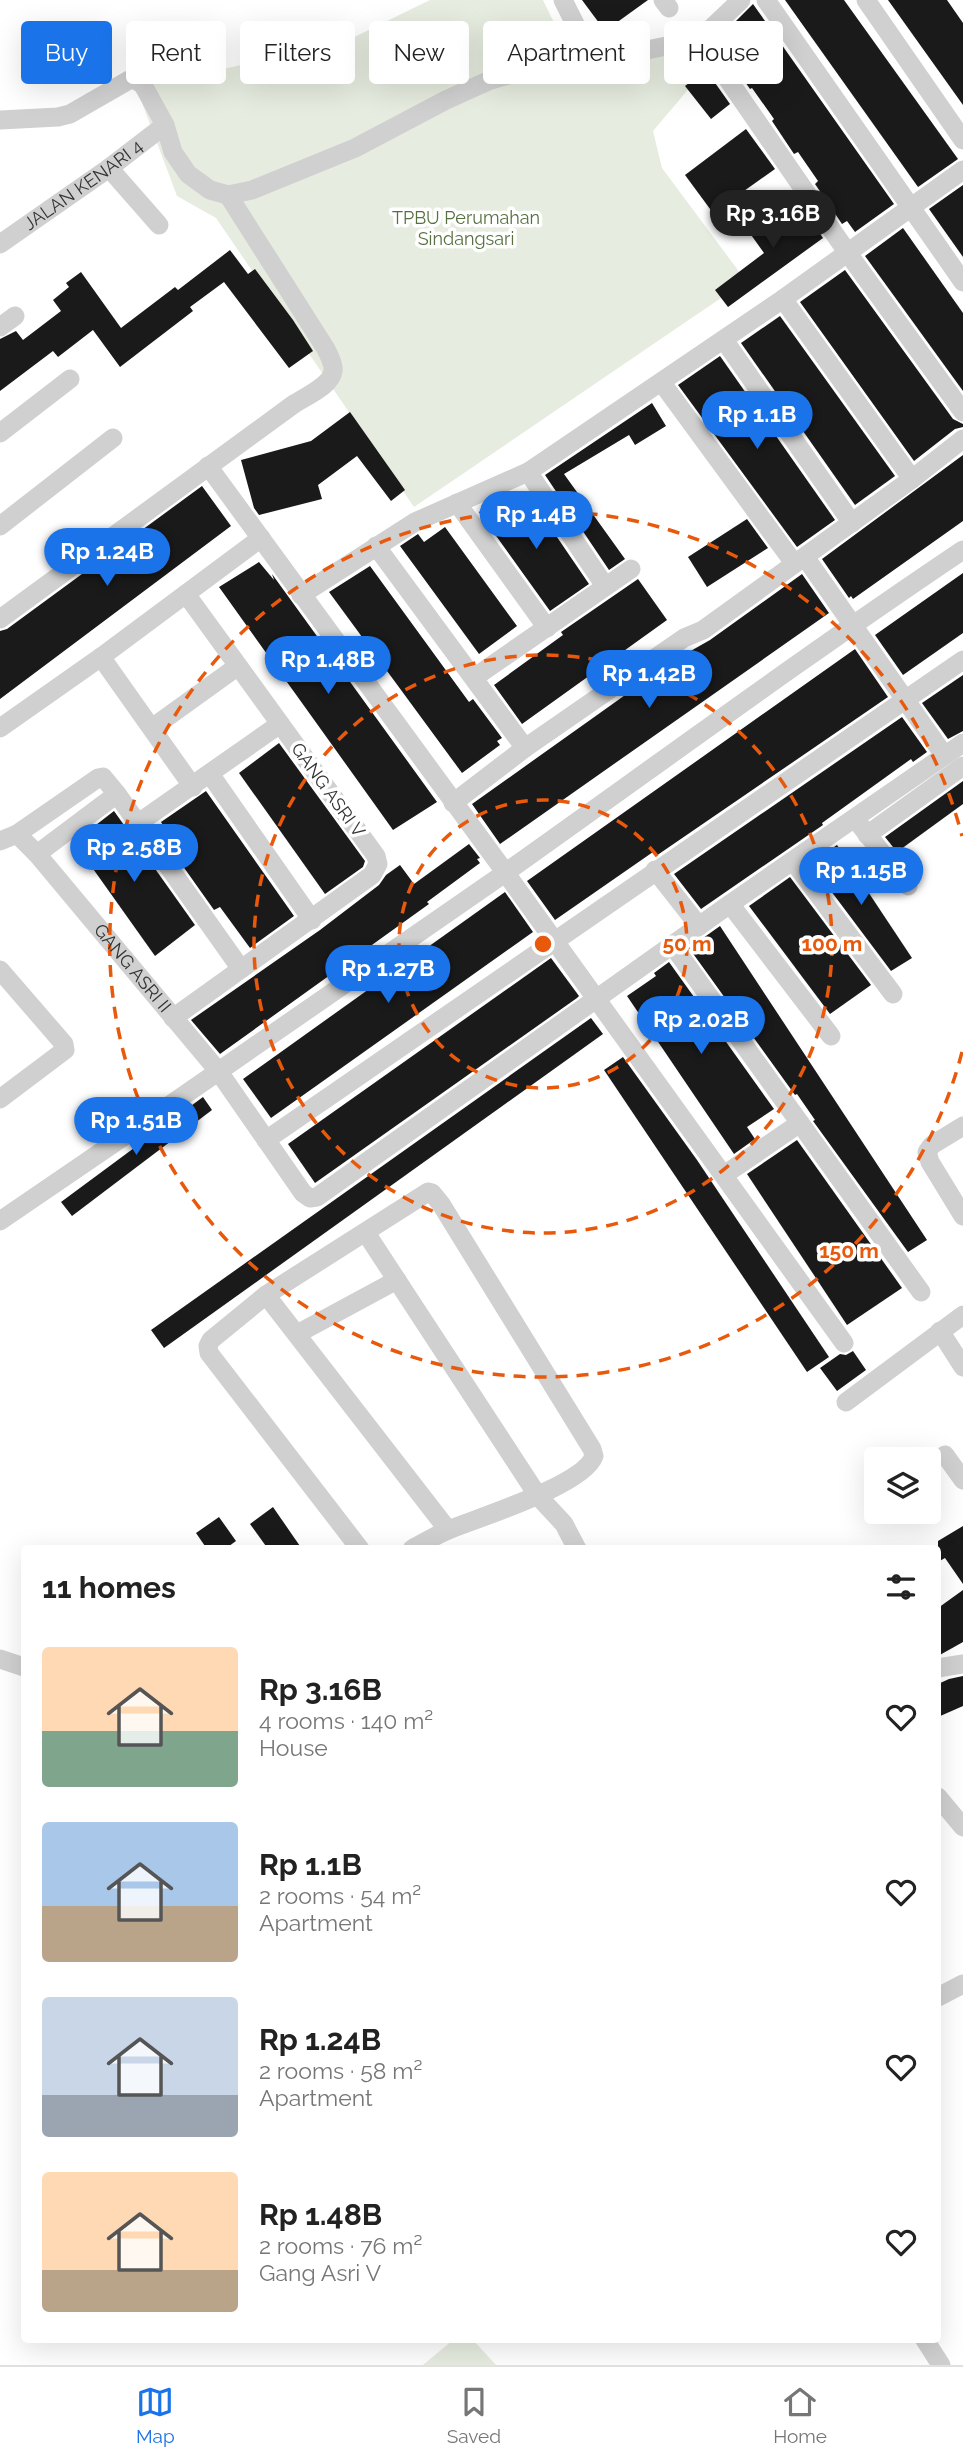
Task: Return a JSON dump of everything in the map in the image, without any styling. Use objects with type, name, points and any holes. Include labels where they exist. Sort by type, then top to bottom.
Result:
[{"type":"street","points":[[563,0],[574,21]]},
{"type":"street","points":[[718,21],[741,0]]},
{"type":"street","points":[[765,0],[963,282]]},
{"type":"street","points":[[866,0],[963,140]]},
{"type":"street","points":[[0,120],[58,117],[83,108],[129,80],[136,80],[143,85],[166,125],[173,152],[188,174],[210,190],[228,195],[251,190],[355,148],[488,81],[536,67],[589,62],[664,46]]},
{"type":"street","points":[[732,84],[847,252],[963,412]]},
{"type":"street","name":"JALAN KENARI 4","points":[[0,244],[166,125]]},
{"type":"street","points":[[109,168],[159,225]]},
{"type":"street","points":[[300,596],[415,522],[528,472],[724,340],[963,170]]},
{"type":"street","points":[[0,618],[325,384],[333,375],[334,368],[326,349],[228,195]]},
{"type":"street","points":[[783,299],[912,479]]},
{"type":"street","points":[[724,340],[852,523]]},
{"type":"street","points":[[0,433],[69,379]]},
{"type":"street","points":[[662,383],[852,625],[944,755]]},
{"type":"street","points":[[0,526],[113,438]]},
{"type":"street","points":[[453,803],[525,748],[665,654],[684,638],[703,630],[963,439]]},
{"type":"street","points":[[208,466],[844,1343]]},
{"type":"street","points":[[528,472],[604,586]]},
{"type":"street","points":[[457,503],[547,628]]},
{"type":"street","points":[[0,728],[261,538]]},
{"type":"street","points":[[376,546],[525,748]]},
{"type":"street","points":[[0,1221],[219,1072],[852,625],[963,550]]},
{"type":"street","points":[[475,677],[631,569]]},
{"type":"street","name":"GANG ASRI V","points":[[186,594],[376,856],[378,864],[373,875],[312,920]]},
{"type":"street","points":[[101,657],[193,787]]},
{"type":"street","points":[[266,1140],[963,660]]},
{"type":"street","points":[[152,728],[238,666]]},
{"type":"street","points":[[136,824],[193,787],[280,724]]},
{"type":"street","points":[[596,1001],[730,904],[963,743]]},
{"type":"street","points":[[867,835],[963,766]]},
{"type":"street","points":[[173,1018],[312,920],[210,774]]},
{"type":"street","points":[[9,838],[99,778],[105,779],[241,970]]},
{"type":"street","points":[[37,854],[117,794]]},
{"type":"street","points":[[855,819],[908,886]]},
{"type":"street","name":"GANG ASRI II","points":[[9,838],[37,854],[219,1072],[303,1193],[310,1198],[317,1197],[596,1001]]},
{"type":"street","points":[[793,861],[893,994]]},
{"type":"street","points":[[655,870],[699,926]]},
{"type":"street","points":[[730,904],[831,1036]]},
{"type":"street","points":[[673,946],[921,1292]]},
{"type":"street","points":[[0,970],[64,1044],[65,1050],[0,1099]]},
{"type":"street","points":[[724,1175],[800,1123]]},
{"type":"street","points":[[963,1126],[932,1145],[927,1152],[930,1162],[963,1215]]},
{"type":"street","points":[[357,1545],[208,1350],[211,1340],[266,1295],[366,1233],[424,1192],[432,1193],[441,1204],[593,1453],[590,1464],[538,1496],[448,1530],[420,1545]]},
{"type":"street","points":[[366,1233],[538,1496],[564,1524],[575,1545]]},
{"type":"street","points":[[297,1334],[397,1280]]},
{"type":"street","points":[[266,1295],[448,1530]]},
{"type":"street","points":[[846,1402],[963,1315]]},
{"type":"street","points":[[940,1331],[963,1367]]},
{"type":"street","points":[[945,1455],[963,1480]]},
{"type":"street","points":[[0,1659],[21,1666]]},
{"type":"street","points":[[941,1668],[963,1664]]},
{"type":"street","points":[[941,1801],[963,1827]]},
{"type":"street","points":[[941,1995],[963,1984]]},
{"type":"street","points":[[927,2343],[941,2365]]},
{"type":"green space","name":"TPBU Perumahan Sindangsari","points":[[430,0],[543,0],[553,21],[483,21],[483,84],[650,84],[650,43],[664,41],[664,84],[693,84],[653,131],[662,168],[746,281],[414,507],[216,218],[177,196],[135,84],[226,84],[226,68],[240,65],[240,84],[355,84],[355,37],[369,30],[369,84],[469,84],[469,21],[387,21]]},
{"type":"green space","points":[[449,2343],[476,2343],[496,2365],[423,2365]]},
{"type":"building","points":[[582,0],[648,0],[619,21],[598,21]]},
{"type":"building","points":[[785,0],[844,0],[958,159],[918,187]]},
{"type":"building","points":[[888,0],[947,0],[963,23],[963,105]]},
{"type":"building","points":[[753,4],[765,21],[736,21]]},
{"type":"building","points":[[783,47],[894,204],[855,232],[847,221],[842,224],[815,184],[818,181],[798,152],[794,154],[772,121],[774,119],[752,88],[746,84],[783,84]]},
{"type":"building","points":[[716,84],[730,104],[711,119],[685,86]]},
{"type":"building","points":[[746,129],[775,169],[713,213],[685,175]]},
{"type":"building","points":[[963,185],[963,257],[929,209]]},
{"type":"building","points":[[795,198],[823,238],[728,307],[715,290],[764,253],[749,232]]},
{"type":"building","points":[[903,228],[963,313],[963,391],[865,256]]},
{"type":"building","points":[[230,250],[248,274],[255,269],[313,351],[289,368],[224,282],[190,307],[193,311],[120,367],[93,330],[58,357],[53,351],[0,391],[0,339],[16,331],[23,340],[61,311],[53,300],[69,287],[66,283],[81,272],[121,328],[175,287],[178,290]]},
{"type":"building","points":[[845,270],[953,419],[963,424],[963,427],[955,429],[914,461],[800,302]]},
{"type":"building","points":[[780,316],[895,476],[855,505],[741,343]]},
{"type":"building","points":[[720,356],[835,520],[797,547],[678,385]]},
{"type":"building","points":[[652,403],[666,426],[635,445],[629,435],[564,474],[625,559],[609,570],[545,475]]},
{"type":"building","points":[[350,412],[405,490],[391,501],[357,456],[318,485],[322,499],[259,515],[254,508],[241,460],[311,441]]},
{"type":"building","points":[[963,455],[963,521],[853,599],[851,596],[849,598],[822,559]]},
{"type":"building","points":[[202,486],[231,526],[0,699],[0,631],[7,629]]},
{"type":"building","points":[[529,496],[589,584],[550,611],[479,512],[495,501],[504,514]]},
{"type":"building","points":[[747,519],[768,548],[707,587],[688,557]]},
{"type":"building","points":[[445,527],[517,626],[479,654],[400,546],[418,534],[424,542]]},
{"type":"building","points":[[259,562],[274,580],[272,574],[437,802],[393,830],[219,587]]},
{"type":"building","points":[[370,566],[469,702],[473,699],[502,738],[497,741],[500,745],[462,773],[329,592]]},
{"type":"building","points":[[963,573],[963,633],[903,675],[875,635]]},
{"type":"building","points":[[802,574],[829,613],[500,844],[472,804],[673,661],[710,640]]},
{"type":"building","points":[[638,579],[667,620],[522,724],[494,685],[563,635],[561,632]]},
{"type":"building","points":[[855,649],[888,697],[656,856],[653,852],[555,920],[527,881]]},
{"type":"building","points":[[963,675],[963,731],[948,739],[922,703]]},
{"type":"building","points":[[902,717],[927,752],[913,762],[911,759],[822,823],[823,825],[701,909],[674,874]]},
{"type":"building","points":[[279,743],[365,861],[363,867],[325,894],[239,773]]},
{"type":"building","points":[[963,781],[963,804],[897,852],[885,837]]},
{"type":"building","points":[[206,791],[294,916],[250,948],[220,907],[214,910],[158,831],[164,827],[161,822]]},
{"type":"building","points":[[114,811],[195,925],[155,956],[74,842]]},
{"type":"building","points":[[469,844],[480,858],[477,859],[480,863],[427,902],[429,904],[220,1054],[191,1020],[320,930],[379,885],[386,875],[400,865],[414,884]]},
{"type":"building","points":[[837,845],[912,958],[891,971],[810,863]]},
{"type":"building","points":[[790,877],[871,985],[830,1014],[749,906]]},
{"type":"building","points":[[505,892],[533,932],[271,1118],[243,1079]]},
{"type":"building","points":[[720,926],[927,1240],[908,1252],[813,1121],[815,1120],[797,1094],[795,1095],[689,948]]},
{"type":"building","points":[[551,958],[579,996],[577,998],[315,1183],[288,1144]]},
{"type":"building","points":[[669,962],[774,1109],[747,1127],[755,1139],[734,1154],[627,996],[656,976],[654,973]]},
{"type":"building","points":[[591,1018],[603,1034],[164,1348],[151,1330]]},
{"type":"building","points":[[623,1057],[697,1160],[829,1357],[807,1372],[604,1070]]},
{"type":"building","points":[[203,1097],[212,1110],[72,1216],[61,1202]]},
{"type":"building","points":[[797,1140],[902,1288],[847,1325],[747,1174]]},
{"type":"building","points":[[853,1351],[866,1370],[837,1391],[820,1368],[840,1354],[846,1355]]},
{"type":"building","points":[[273,1507],[299,1545],[265,1545],[250,1524]]},
{"type":"building","points":[[219,1517],[236,1541],[230,1545],[204,1545],[196,1533]]},
{"type":"building","points":[[963,1526],[963,1584],[945,1558],[941,1560],[941,1545],[938,1545],[938,1541]]},
{"type":"building","points":[[963,1590],[963,1642],[941,1654],[941,1606]]},
{"type":"building","points":[[963,1676],[963,1706],[941,1716],[941,1683]]}]
